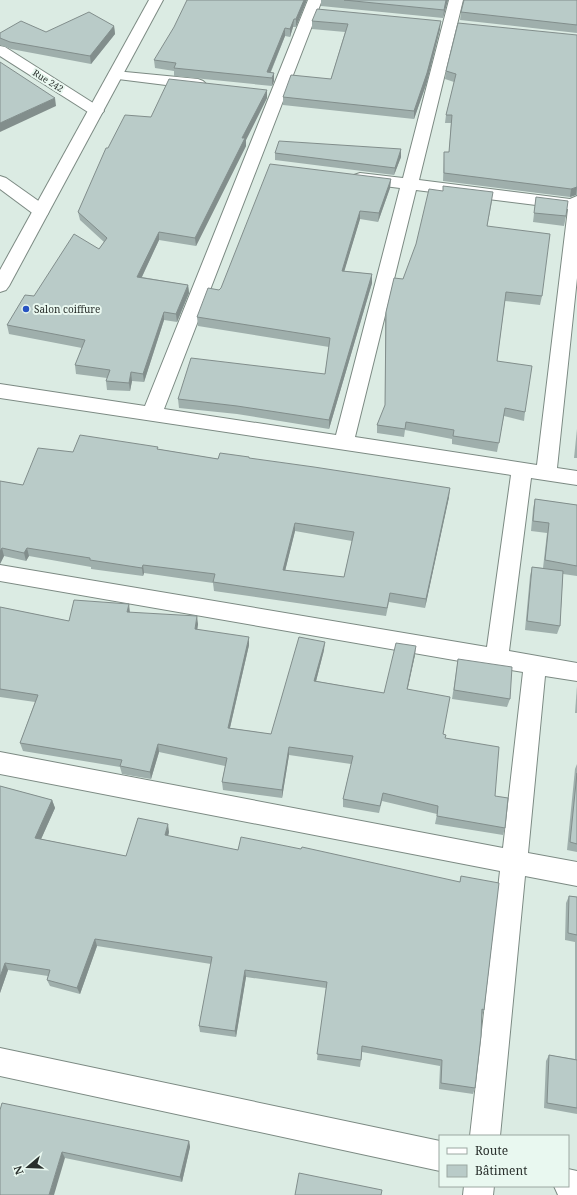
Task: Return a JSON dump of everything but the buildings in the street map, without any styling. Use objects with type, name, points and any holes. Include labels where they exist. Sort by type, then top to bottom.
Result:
[{"type":"street","points":[[0,286],[156,0]]},
{"type":"street","points":[[344,443],[456,0]]},
{"type":"street","points":[[152,414],[257,165],[270,92],[317,7]]},
{"type":"street","name":"Rue 242","points":[[0,50],[96,111]]},
{"type":"street","points":[[115,74],[208,85]]},
{"type":"street","points":[[348,177],[577,205]]},
{"type":"street","points":[[0,181],[41,211]]},
{"type":"street","points":[[546,473],[577,201]]},
{"type":"street","points":[[0,391],[577,478]]},
{"type":"street","points":[[497,658],[522,470]]},
{"type":"street","points":[[0,573],[577,672]]},
{"type":"street","points":[[485,1135],[535,664]]},
{"type":"street","points":[[0,763],[577,874]]},
{"type":"street","points":[[0,1062],[439,1156]]},
{"type":"place","name":"Salon coiffure","points":[[26,309]]}]
